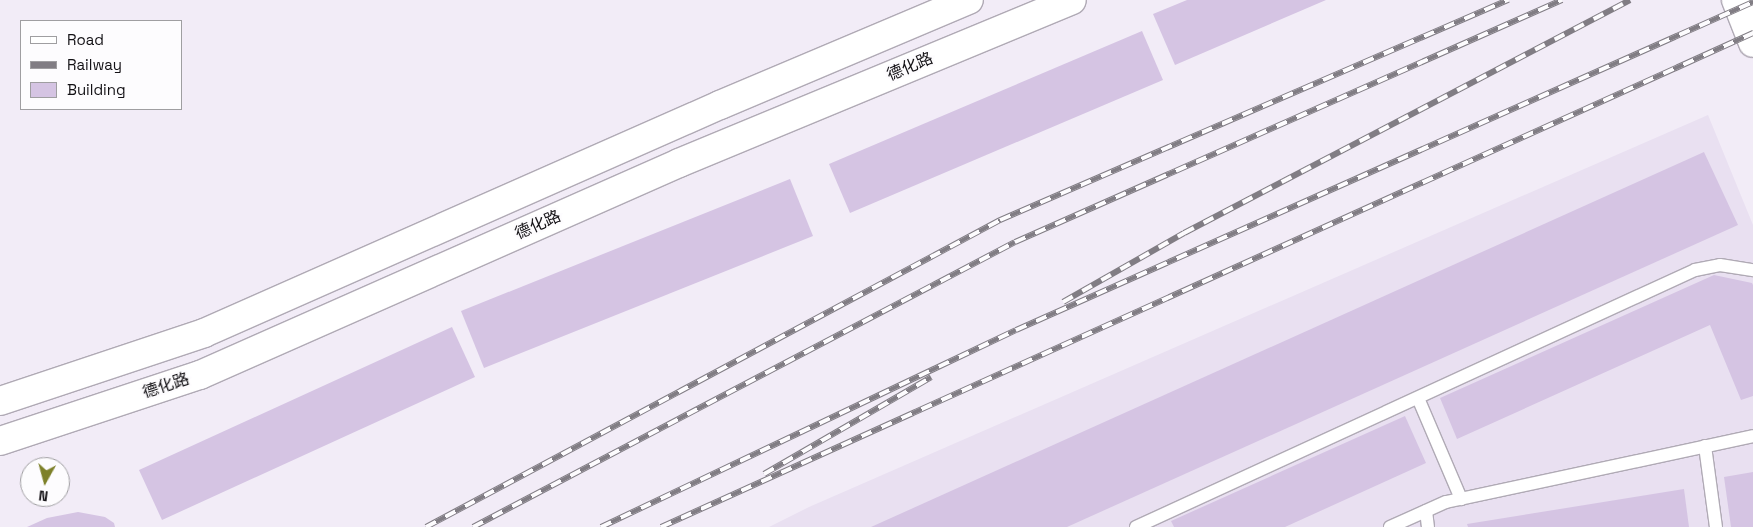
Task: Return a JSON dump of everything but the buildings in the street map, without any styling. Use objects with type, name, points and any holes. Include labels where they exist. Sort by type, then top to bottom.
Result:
[{"type":"main road","points":[[0,401],[204,332],[720,105],[969,0]]},
{"type":"main road","name":"德化路","points":[[0,441],[200,375],[679,163],[1072,0]]},
{"type":"main road","points":[[1736,0],[1753,44]]},
{"type":"lane","points":[[1136,527],[1156,523],[1418,398],[1695,270],[1720,266],[1753,270]]},
{"type":"lane","points":[[1418,398],[1461,499]]},
{"type":"lane","points":[[1390,527],[1446,502],[1753,436]]},
{"type":"lane","points":[[1706,446],[1716,527]]},
{"type":"lane","points":[[1426,511],[1428,527]]},
{"type":"shaded area","points":[[1708,115],[1753,225],[1753,527],[769,527],[809,507]]},
{"type":"railway","points":[[426,527],[1000,220],[1508,0]]},
{"type":"railway","points":[[473,527],[1015,242],[1562,0]]},
{"type":"railway","points":[[1063,302],[1184,233],[1630,0]]},
{"type":"railway","points":[[601,527],[1016,330],[1753,2]]},
{"type":"railway","points":[[661,527],[1753,33]]},
{"type":"railway","points":[[764,474],[931,377]]}]
